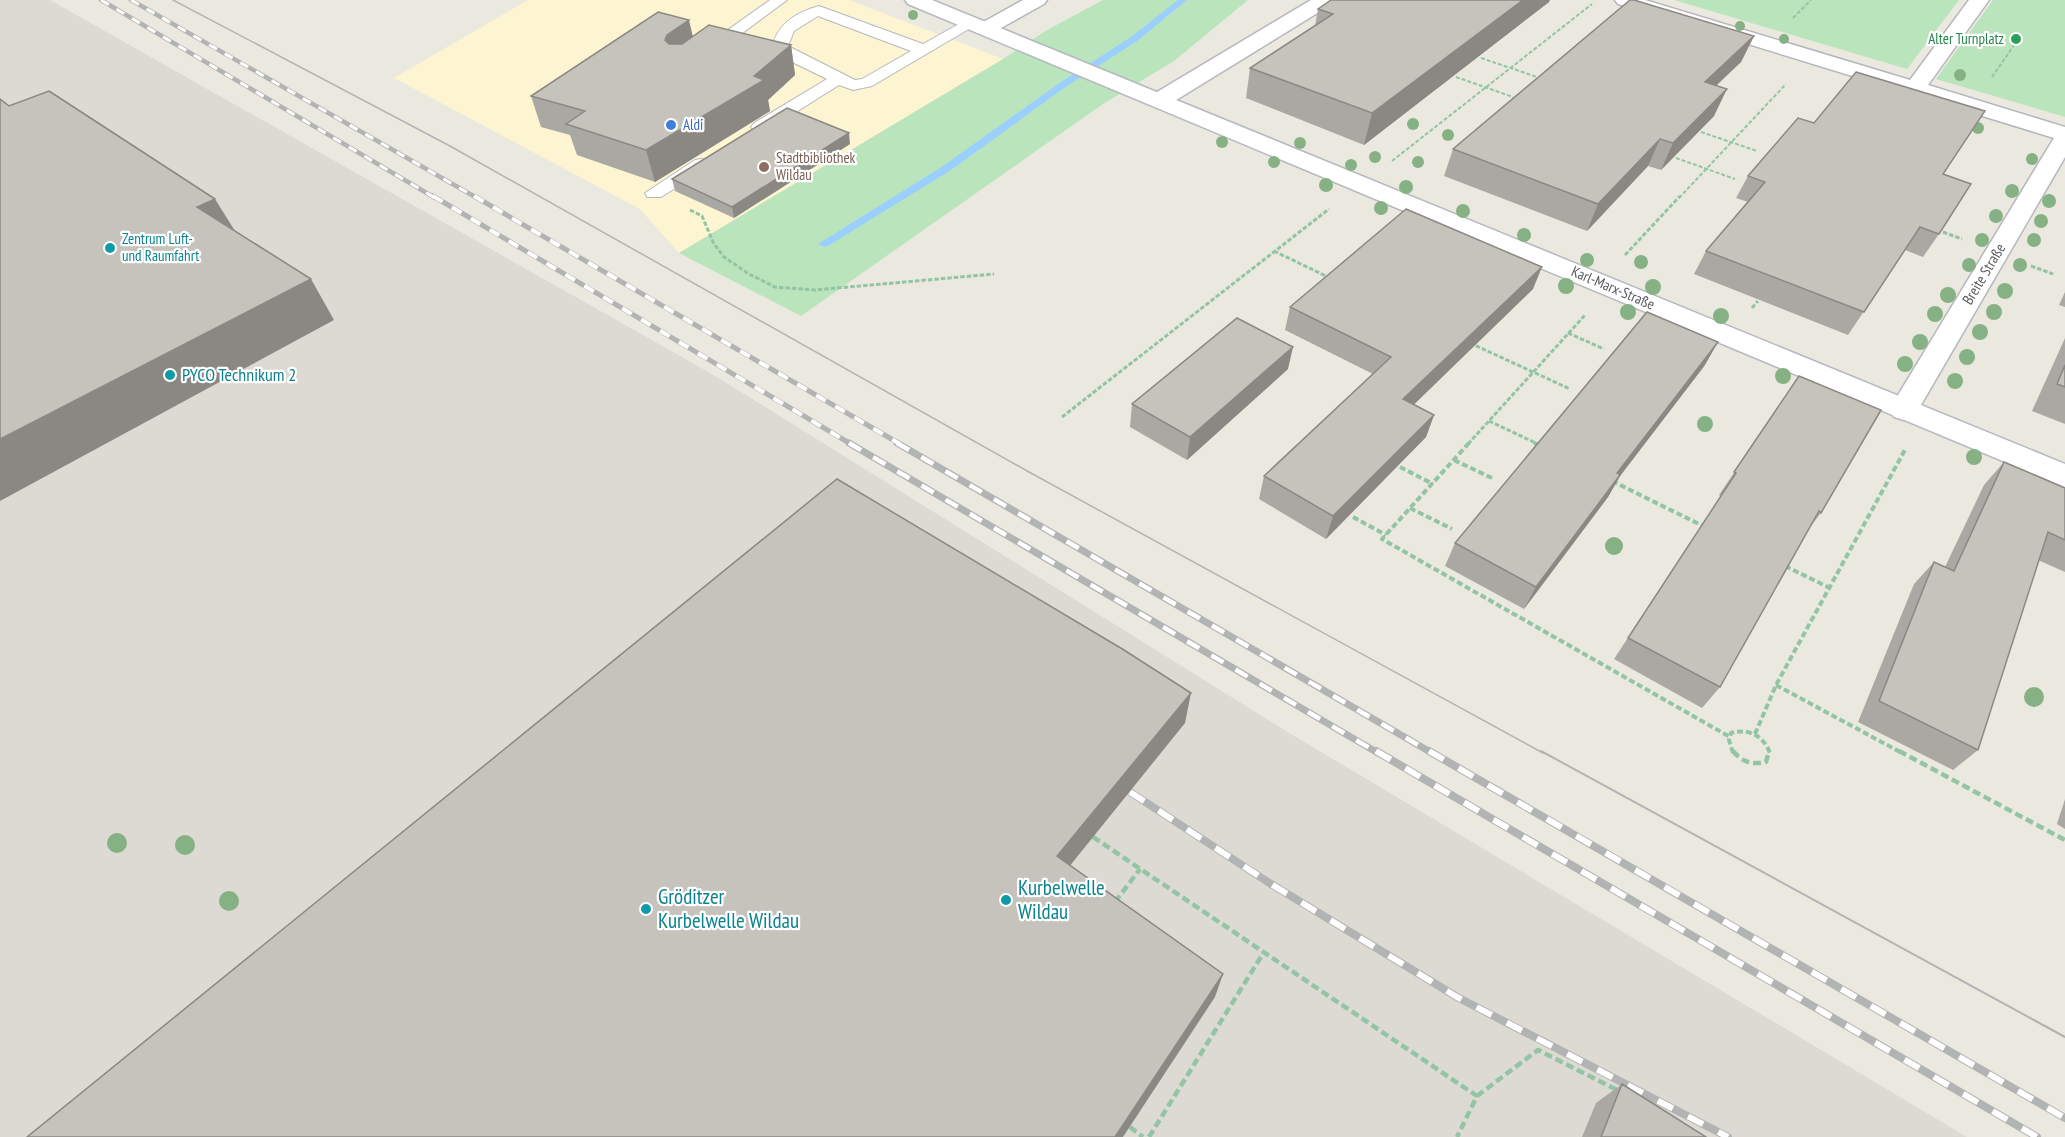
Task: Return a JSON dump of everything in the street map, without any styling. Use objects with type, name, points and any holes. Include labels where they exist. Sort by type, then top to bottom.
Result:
[{"type":"street","name":"Karl-Marx-Straße","points":[[915,0],[2065,476]]},
{"type":"street","points":[[978,26],[1037,0]]},
{"type":"street","points":[[1160,100],[1325,0]]},
{"type":"street","points":[[1625,0],[2065,136]]},
{"type":"street","points":[[1915,88],[1980,0]]},
{"type":"street","name":"Breite Straße","points":[[1913,414],[2065,136]]},
{"type":"lane","points":[[691,63],[780,0]]},
{"type":"lane","points":[[924,50],[819,11],[803,15],[785,33],[780,47],[786,53],[853,85],[866,83],[924,50],[978,26]]},
{"type":"lane","points":[[742,138],[839,78]]},
{"type":"lane","points":[[654,193],[712,157]]},
{"type":"path","points":[[1992,76],[2019,38]]},
{"type":"path","points":[[1730,736],[1382,539],[1568,333],[1605,285],[1706,169],[1812,57]]},
{"type":"path","points":[[1480,58],[1537,77]]},
{"type":"path","points":[[1456,77],[1513,97]]},
{"type":"path","points":[[1701,132],[1757,151]]},
{"type":"path","points":[[1676,158],[1735,179]]},
{"type":"path","points":[[702,216],[714,244],[724,257],[749,274],[775,287],[815,290],[994,274]]},
{"type":"path","points":[[1943,232],[1968,241]]},
{"type":"path","points":[[1274,251],[1338,282]]},
{"type":"path","points":[[2030,266],[2053,274]]},
{"type":"path","points":[[1568,333],[1605,349]]},
{"type":"path","points":[[1468,342],[1570,389]]},
{"type":"path","points":[[1755,734],[1776,685],[1830,588],[1913,414]]},
{"type":"path","points":[[1489,421],[1542,447]]},
{"type":"path","points":[[1454,460],[1494,479]]},
{"type":"path","points":[[1400,467],[1433,484]]},
{"type":"path","points":[[1606,478],[1713,531]]},
{"type":"path","points":[[1410,508],[1452,530]]},
{"type":"path","points":[[1353,517],[1386,535]]},
{"type":"path","points":[[1777,562],[1830,588]]},
{"type":"path","points":[[1776,685],[2065,840]]},
{"type":"path","points":[[1742,730],[1755,734],[1766,743],[1769,758],[1761,764],[1748,762],[1735,754],[1728,743],[1730,736],[1731,733],[1742,730]]},
{"type":"path","points":[[1093,837],[1477,1096]]},
{"type":"path","points":[[1110,909],[1140,869]]},
{"type":"path","points":[[1149,1137],[1264,952]]},
{"type":"path","points":[[1457,1137],[1477,1096],[1538,1050],[1625,1095]]},
{"type":"path","points":[[1130,1127],[1143,1137]]},
{"type":"shaded area","points":[[0,0],[50,0],[712,374],[1291,734],[1967,1137],[0,1137]]},
{"type":"shaded area","points":[[528,0],[849,0],[1003,59],[679,253],[640,209],[394,78]]},
{"type":"green space","points":[[1103,0],[1248,0],[1174,61],[1103,104],[801,316],[679,253],[1003,59],[1047,30]]},
{"type":"green space","points":[[1674,0],[1959,0],[1907,69]]},
{"type":"green space","name":"Alter Turnplatz","points":[[1993,0],[2065,0],[2065,117],[1936,79]]},
{"type":"building","points":[[1331,0],[1523,0],[1372,113],[1250,68],[1333,14],[1318,9]]},
{"type":"building","points":[[1630,0],[1754,36],[1705,82],[1727,89],[1673,143],[1660,139],[1598,204],[1453,149]]},
{"type":"building","points":[[658,12],[689,20],[667,35],[665,40],[669,44],[682,44],[709,25],[791,45],[754,76],[764,80],[646,150],[566,124],[585,111],[531,96]]},
{"type":"building","points":[[1856,72],[1985,111],[1943,174],[1971,184],[1939,234],[1920,227],[1864,312],[1706,251],[1765,182],[1748,176],[1798,118],[1814,123]]},
{"type":"building","name":"Zentrum Luft- und Raumfahrt","points":[[49,91],[215,199],[197,207],[311,279],[0,439],[0,99],[9,106]]},
{"type":"building","name":"Stadtbibliothek Wildau","points":[[787,108],[849,133],[732,207],[672,179]]},
{"type":"building","points":[[1406,209],[1542,267],[1403,399],[1434,415],[1333,516],[1264,476],[1391,357],[1290,307]]},
{"type":"building","points":[[1647,312],[1718,342],[1617,473],[1620,475],[1536,587],[1455,543]]},
{"type":"building","points":[[1237,318],[1293,347],[1190,437],[1132,404]]},
{"type":"building","points":[[2065,365],[2065,387],[2057,384]]},
{"type":"building","points":[[1799,376],[1881,410],[1821,513],[1819,511],[1720,687],[1628,638],[1736,473],[1734,472]]},
{"type":"building","points":[[2004,462],[2065,488],[2065,540],[2048,532],[1978,750],[1879,701],[1934,562],[1954,571]]},
{"type":"building","name":"Gröditzer Kurbelwelle Wildau","points":[[837,479],[1124,650],[1191,693],[1057,856],[1223,974],[1115,1137],[27,1137]]},
{"type":"building","points":[[1622,1084],[1706,1137],[1601,1137]]},
{"type":"waterway","points":[[824,244],[947,168],[1061,86],[1134,39],[1183,0]]},
{"type":"tram line","points":[[173,0],[450,146],[1029,472],[1543,753]]},
{"type":"tram line","points":[[1541,751],[2065,1037]]},
{"type":"railway","points":[[101,0],[435,198]]},
{"type":"railway","points":[[131,0],[477,198]]},
{"type":"railway","points":[[433,196],[851,444]]},
{"type":"railway","points":[[474,196],[900,444]]},
{"type":"railway","points":[[849,443],[1378,753]]},
{"type":"railway","points":[[897,443],[1432,753]]},
{"type":"railway","points":[[1376,751],[2037,1137]]},
{"type":"railway","points":[[1429,751],[2065,1118]]},
{"type":"railway","points":[[1130,792],[1271,884],[1457,997],[1728,1137]]},
{"type":"place","name":"Alter Turnplatz","points":[[2016,39]]},
{"type":"place","name":"Aldi","points":[[671,125]]},
{"type":"place","name":"Stadtbibliothek Wildau","points":[[764,167]]},
{"type":"place","name":"Zentrum Luft- und Raumfahrt","points":[[110,248]]},
{"type":"place","name":"PYCO Technikum 2","points":[[170,375]]},
{"type":"place","name":"Kurbelwelle Wildau","points":[[1006,900]]},
{"type":"place","name":"Gröditzer Kurbelwelle Wildau","points":[[646,909]]}]
